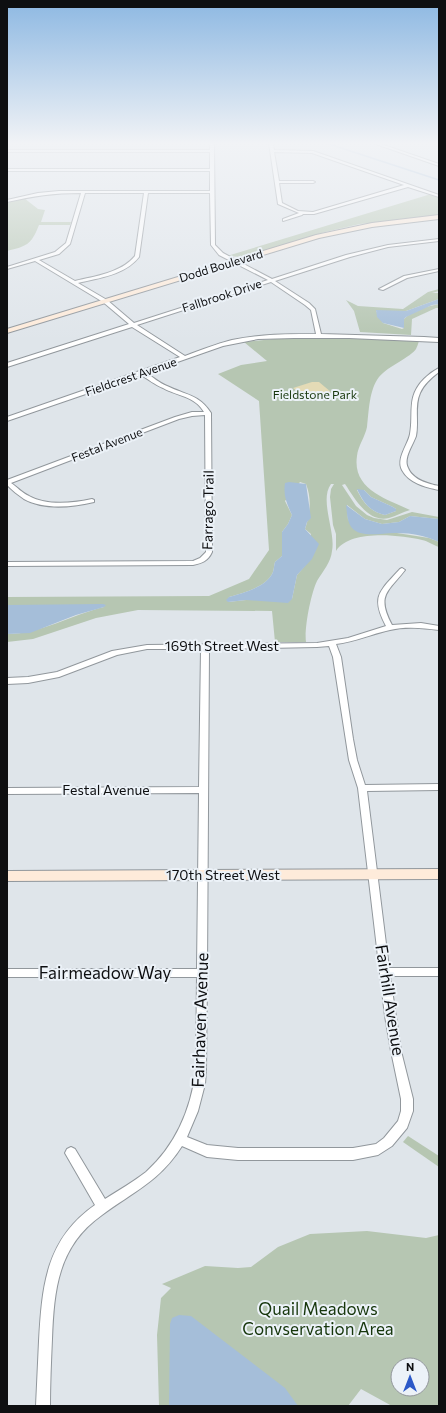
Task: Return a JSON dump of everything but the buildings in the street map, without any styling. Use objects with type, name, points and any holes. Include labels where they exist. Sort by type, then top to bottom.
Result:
[{"type":"street","points":[[7,268],[57,253],[68,244],[78,209]]},
{"type":"street","points":[[74,283],[123,268],[134,261],[137,256],[144,209]]},
{"type":"street","points":[[212,209],[213,245],[221,254],[271,280],[307,304],[313,310],[319,336]]},
{"type":"street","points":[[290,209],[301,214]]},
{"type":"street","points":[[285,220],[301,214],[313,213],[327,209]]},
{"type":"street","name":"Dodd Boulevard","points":[[7,331],[318,236],[391,222],[439,217]]},
{"type":"street","name":"Fallbrook Drive","points":[[7,365],[365,251],[439,240]]},
{"type":"street","points":[[36,260],[105,301],[133,325],[185,358]]},
{"type":"street","points":[[380,289],[406,277],[439,270]]},
{"type":"street","name":"Fieldcrest Avenue","points":[[7,419],[229,343],[256,337],[380,336],[439,340]]},
{"type":"street","points":[[439,370],[426,380],[418,390],[414,401],[413,434],[404,463],[405,470],[415,479],[439,488]]},
{"type":"street","points":[[142,373],[167,388],[193,398],[204,406],[208,413]]},
{"type":"street","name":"Festal Avenue","points":[[7,482],[178,418],[192,414],[208,413]]},
{"type":"street","name":"Farrago Trail","points":[[7,564],[193,563],[206,558],[209,552],[208,413]]},
{"type":"street","points":[[7,482],[27,498],[37,501],[82,504],[92,501]]},
{"type":"street","points":[[390,627],[381,607],[381,600],[384,592],[402,570]]},
{"type":"street","name":"169th Street West","points":[[7,680],[28,680],[59,674],[130,649],[162,646],[309,646],[332,644],[390,627],[421,625],[439,628]]},
{"type":"street","name":"Fairhill Avenue","points":[[180,1140],[207,1151],[238,1154],[353,1154],[378,1149],[388,1142],[403,1124],[407,1111],[407,1099],[396,1051],[384,972],[362,788],[350,746],[337,657],[332,644]]},
{"type":"street","name":"Fairhaven Avenue","points":[[43,1406],[47,1306],[52,1274],[57,1261],[72,1236],[92,1214],[140,1184],[156,1171],[169,1156],[180,1140],[195,1107],[200,1088],[204,876],[205,646]]},
{"type":"street","points":[[362,788],[439,787]]},
{"type":"street","name":"Festal Avenue","points":[[7,791],[204,790]]},
{"type":"street","name":"170th Street West","points":[[7,876],[439,874]]},
{"type":"street","points":[[384,972],[439,972]]},
{"type":"street","name":"Fairmeadow Way","points":[[7,973],[202,973]]},
{"type":"street","points":[[71,1153],[103,1207]]},
{"type":"green space","points":[[7,209],[45,210],[41,222],[71,222],[70,225],[39,225],[28,244],[7,251]]},
{"type":"green space","points":[[382,209],[439,209],[439,216],[360,224],[325,232],[242,257],[227,256]]},
{"type":"green space","points":[[439,289],[439,291],[432,293],[439,293],[439,299],[406,311],[376,311],[383,323],[402,329],[404,328],[404,319],[407,316],[415,311],[439,304],[439,308],[412,319],[411,335],[360,332],[354,311],[346,300],[358,306],[403,309],[428,292]]},
{"type":"green space","name":"Fieldstone Park","points":[[284,338],[377,338],[419,341],[413,352],[383,373],[376,382],[370,401],[367,427],[357,456],[357,467],[360,477],[365,485],[381,497],[410,510],[389,518],[381,519],[375,517],[368,513],[358,503],[345,484],[342,485],[356,506],[367,515],[374,518],[387,520],[412,512],[439,517],[439,519],[410,516],[399,522],[382,524],[365,519],[347,505],[348,520],[397,533],[429,538],[439,542],[439,547],[413,538],[376,535],[352,539],[343,544],[336,551],[336,534],[333,525],[330,497],[331,489],[334,484],[331,484],[328,491],[327,507],[333,543],[332,551],[328,563],[317,581],[312,594],[308,611],[306,642],[275,642],[272,611],[138,610],[96,618],[33,639],[7,642],[7,634],[44,628],[104,607],[7,605],[7,597],[209,596],[249,579],[269,550],[259,401],[218,374],[241,365],[267,361],[244,342]],"holes":[[[300,482],[306,484],[308,490],[310,507],[305,529],[311,534],[304,567],[297,575],[292,599],[228,602],[229,597],[254,589],[266,582],[270,577],[273,572],[275,562],[282,556],[282,532],[292,515],[285,501]],[[357,490],[364,490],[371,497],[393,507],[396,511],[385,515],[375,512],[362,499]]]},
{"type":"green space","points":[[408,1136],[439,1156],[439,1167],[403,1142]]},
{"type":"green space","name":"Quail Meadows Convservation Area","points":[[367,1231],[426,1238],[439,1235],[439,1406],[392,1406],[361,1389],[348,1406],[159,1406],[157,1335],[161,1298],[171,1288],[162,1284],[205,1266],[238,1268],[251,1267],[278,1247],[310,1234]]},
{"type":"sand","points":[[312,382],[319,382],[331,392],[312,398],[300,394],[293,388]]},
{"type":"water","points":[[439,299],[439,304],[432,305],[406,317],[404,319],[404,328],[383,323],[377,317],[376,310],[406,311]]},
{"type":"water","points":[[285,483],[306,484],[311,518],[307,522],[305,529],[319,544],[312,559],[297,575],[292,599],[288,603],[246,600],[228,602],[226,600],[229,597],[254,589],[266,582],[273,572],[275,562],[282,556],[282,532],[292,515],[285,496]]},
{"type":"water","points":[[357,489],[364,490],[371,497],[393,507],[396,511],[385,515],[375,512],[368,506]]},
{"type":"water","points":[[346,505],[365,519],[382,524],[399,522],[410,516],[439,519],[439,542],[408,534],[361,533],[352,528],[349,523]]},
{"type":"water","points":[[7,605],[106,605],[30,633],[7,634]]},
{"type":"water","points":[[179,1315],[191,1316],[285,1388],[298,1406],[169,1406],[170,1324],[172,1318]]}]
